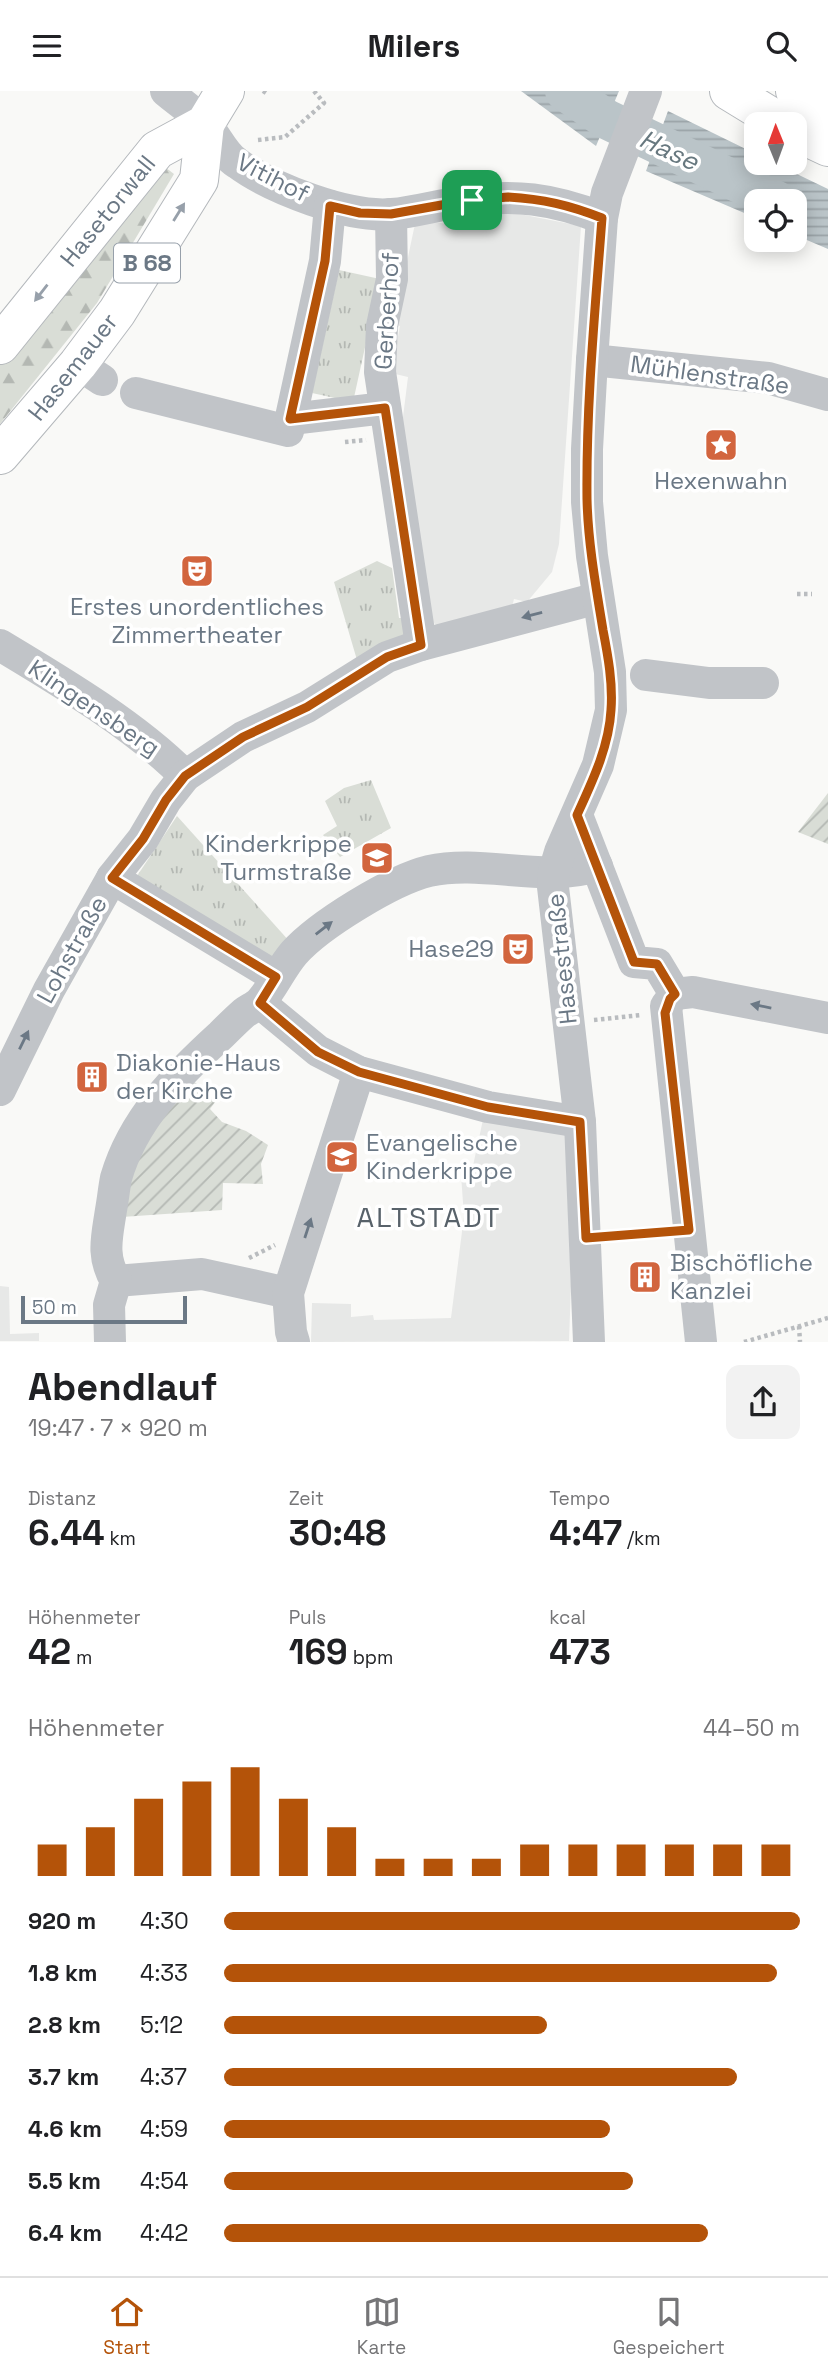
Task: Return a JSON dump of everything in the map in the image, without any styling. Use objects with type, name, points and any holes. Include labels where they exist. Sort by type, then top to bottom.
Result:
[{"type":"main road","name":"B 68","points":[[205,124],[225,91]]},
{"type":"main road","points":[[729,91],[763,112]]},
{"type":"main road","points":[[795,91],[828,111]]},
{"type":"main road","name":"Hasetorwall","points":[[0,345],[157,150],[205,124]]},
{"type":"main road","name":"Hasemauer","points":[[0,455],[90,372],[117,312],[199,180],[205,124]]},
{"type":"main road","points":[[807,137],[828,147]]},
{"type":"street","name":"Vitihof","points":[[166,91],[205,124],[234,162],[276,185],[330,206],[360,213],[391,214],[464,201],[508,197],[541,199],[602,218]]},
{"type":"street","name":"Hasestraße","points":[[589,1342],[580,1122],[553,887],[559,852],[598,765],[611,710],[627,674],[598,598],[587,502],[587,449],[602,218],[607,193],[644,95]]},
{"type":"street","points":[[136,393],[288,431],[325,261],[330,206]]},
{"type":"street","name":"Gerberhof","points":[[391,214],[392,279],[382,326],[380,360],[421,645]]},
{"type":"street","name":"Mühlenstraße","points":[[592,359],[768,378],[828,395]]},
{"type":"street","points":[[290,419],[385,408]]},
{"type":"street","name":"Lohstraße","points":[[0,1090],[56,995],[112,878],[143,839],[166,800],[194,769],[243,737],[307,707],[387,657],[421,645],[598,598]]},
{"type":"street","name":"Klingensberg","points":[[2,650],[162,753],[194,769]]},
{"type":"street","points":[[627,674],[709,683],[763,683]]},
{"type":"street","points":[[577,815],[634,962],[657,964],[670,1004],[701,1342]]},
{"type":"street","points":[[110,1342],[109,1305],[116,1281],[108,1268],[106,1249],[116,1178],[136,1130],[188,1065],[268,990],[295,952],[346,912],[405,880],[429,871],[455,869],[554,872],[582,871],[597,866]]},
{"type":"street","points":[[112,878],[268,990],[318,1052],[359,1072],[488,1107],[580,1122]]},
{"type":"street","points":[[670,1004],[693,992],[828,1018]]},
{"type":"street","points":[[294,1342],[290,1332],[288,1293],[359,1072]]},
{"type":"street","points":[[116,1281],[202,1274],[288,1293]]},
{"type":"path","points":[[258,140],[285,137],[316,111],[324,103],[314,91]]},
{"type":"path","points":[[797,594],[812,594]]},
{"type":"path","points":[[569,1023],[670,1004]]},
{"type":"path","points":[[246,1260],[307,1229]]},
{"type":"path","points":[[586,1238],[689,1230]]},
{"type":"path","points":[[744,1342],[828,1318]]},
{"type":"path","points":[[799,1327],[800,1342]]},
{"type":"shaded area","points":[[479,206],[581,226],[559,544],[552,572],[527,602],[514,599],[512,607],[438,627],[425,614],[404,474],[403,417],[408,377],[391,373],[400,326],[394,324],[416,219],[447,224],[446,212]]},
{"type":"shaded area","points":[[484,1115],[565,1129],[571,1286],[569,1341],[311,1342],[312,1303],[351,1304],[351,1317],[373,1315],[374,1320],[451,1318],[464,1216],[461,1175],[471,1175]]},
{"type":"shaded area","points":[[0,1286],[9,1287],[10,1334],[39,1333],[39,1341],[0,1341]]},
{"type":"green space","points":[[161,164],[174,174],[97,303],[0,424],[0,362]]},
{"type":"green space","points":[[339,270],[380,279],[353,402],[312,393]]},
{"type":"green space","points":[[377,561],[392,568],[399,618],[405,618],[407,633],[357,660],[334,582]]},
{"type":"green space","points":[[371,780],[391,828],[340,857],[323,835],[337,826],[325,801],[344,788]]},
{"type":"green space","points":[[828,793],[828,844],[798,832]]},
{"type":"green space","points":[[177,816],[290,942],[274,963],[137,876]]},
{"type":"green space","points":[[189,1077],[216,1101],[210,1109],[222,1122],[246,1131],[268,1145],[261,1164],[263,1184],[223,1183],[222,1210],[122,1217],[129,1176],[156,1121]]},
{"type":"water","points":[[521,91],[619,91],[596,146]]},
{"type":"water","points":[[668,111],[744,148],[744,175],[799,175],[828,189],[828,249],[807,240],[807,189],[744,189],[744,213],[646,171]]},
{"type":"waterway","name":"Hase","points":[[565,91],[606,119],[752,189]]},
{"type":"place","name":"Hexenwahn","points":[[721,445]]},
{"type":"place","name":"Erstes unordentliches Zimmertheater","points":[[197,571]]},
{"type":"place","name":"Kinderkrippe Turmstraße","points":[[377,858]]},
{"type":"place","name":"Hase29","points":[[518,949]]},
{"type":"place","name":"Diakonie-Haus der Kirche","points":[[92,1077]]},
{"type":"place","name":"Evangelische Kinderkrippe","points":[[342,1157]]},
{"type":"place","name":"Bischöfliche Kanzlei","points":[[645,1277]]},
{"type":"district","name":"ALTSTADT","points":[[429,1217]]},
{"type":"route","points":[[508,197],[541,199],[602,218],[587,449],[587,502],[592,556],[610,672],[611,710],[598,765],[577,815],[634,962],[657,964],[675,994],[666,1006],[665,1013],[689,1230],[586,1238],[580,1122],[488,1107],[423,1090],[359,1072],[318,1052],[260,1003],[276,977],[112,878],[143,839],[166,800],[185,776],[243,737],[307,707],[387,657],[421,645],[385,408],[290,419],[325,261],[330,206],[360,213],[391,214],[472,200],[508,197]]}]
